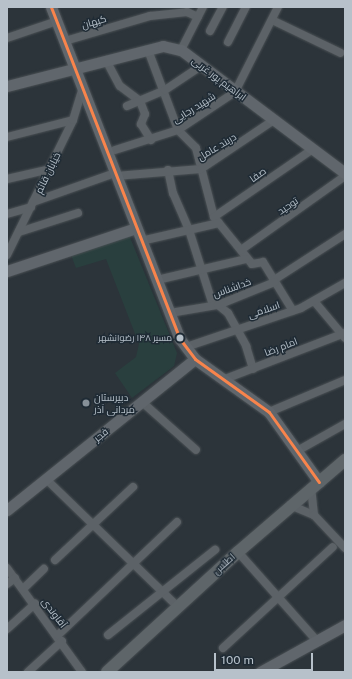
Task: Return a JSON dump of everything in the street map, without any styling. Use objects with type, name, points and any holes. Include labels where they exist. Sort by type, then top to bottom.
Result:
[{"type":"main road","points":[[51,7],[141,241],[170,313],[186,347],[195,359],[225,379],[269,412],[297,451],[315,485]]},
{"type":"main road","name":"ابراهیم پور غربی","points":[[7,86],[76,70],[163,46],[181,50],[313,149],[345,175]]},
{"type":"main road","points":[[8,268],[136,228]]},
{"type":"main road","name":"فجر","points":[[8,507],[46,479],[195,359]]},
{"type":"main road","name":"اطلس","points":[[107,672],[177,606],[290,505],[345,460]]},
{"type":"main road","points":[[260,672],[345,625]]},
{"type":"street","points":[[181,50],[203,7]]},
{"type":"street","points":[[210,31],[222,7]]},
{"type":"street","points":[[228,42],[246,7]]},
{"type":"street","points":[[235,92],[278,7]]},
{"type":"street","name":"کیهان","points":[[65,41],[150,16],[187,9],[198,17]]},
{"type":"street","points":[[272,20],[341,54]]},
{"type":"street","points":[[7,38],[57,21]]},
{"type":"street","points":[[148,50],[165,90],[178,130],[196,148],[217,220],[252,264],[263,262],[293,311]]},
{"type":"street","points":[[107,62],[120,86],[140,101],[145,114],[141,124],[151,140]]},
{"type":"street","points":[[126,106],[165,90],[201,66]]},
{"type":"street","name":"خیابان قائم","points":[[7,255],[50,169],[72,120],[83,88]]},
{"type":"street","name":"شهید رجایی","points":[[115,150],[151,140],[178,130],[235,92]]},
{"type":"street","points":[[7,137],[72,120]]},
{"type":"street","name":"دربند عامل","points":[[7,214],[116,175],[168,170],[201,169],[274,120]]},
{"type":"street","name":"صفا","points":[[141,241],[189,230],[217,220],[313,149]]},
{"type":"street","points":[[7,179],[50,169]]},
{"type":"street","points":[[168,170],[173,193],[189,230],[215,305],[228,313],[237,330],[253,369]]},
{"type":"street","name":"توحید","points":[[241,250],[345,175]]},
{"type":"street","points":[[19,232],[78,213]]},
{"type":"street","name":"خداشناس","points":[[170,313],[215,305],[274,281],[345,234]]},
{"type":"street","points":[[157,280],[246,258]]},
{"type":"street","name":"اسلامی","points":[[186,347],[293,311],[345,283]]},
{"type":"street","points":[[314,301],[344,336]]},
{"type":"street","name":"امام رضا","points":[[225,379],[344,336]]},
{"type":"street","points":[[269,412],[345,380]]},
{"type":"street","points":[[142,402],[196,450]]},
{"type":"street","points":[[297,451],[345,424]]},
{"type":"street","points":[[46,479],[177,606]]},
{"type":"street","points":[[314,515],[315,485]]},
{"type":"street","points":[[55,560],[133,487]]},
{"type":"street","points":[[290,505],[314,515],[345,548]]},
{"type":"street","points":[[28,672],[133,563],[177,522]]},
{"type":"street","points":[[223,648],[332,548]]},
{"type":"street","points":[[108,635],[165,594],[215,550]]},
{"type":"street","points":[[238,552],[317,641]]},
{"type":"street","name":"آقاوندی","points":[[7,568],[60,638],[82,672]]},
{"type":"street","points":[[23,589],[44,569]]},
{"type":"street","points":[[7,584],[15,578]]},
{"type":"street","points":[[7,629],[35,604]]},
{"type":"green space","points":[[129,235],[177,353],[174,366],[132,398],[115,373],[136,357],[139,344],[106,259],[76,268],[71,255]]},
{"type":"transit line","points":[[51,7],[180,339],[195,359],[269,412],[319,482]]},
{"type":"place","name":"مسیر ۱۴۸ رضوانشهر","points":[[180,338]]},
{"type":"place","name":"دبیرستان مردانی آذر","points":[[86,403]]}]
